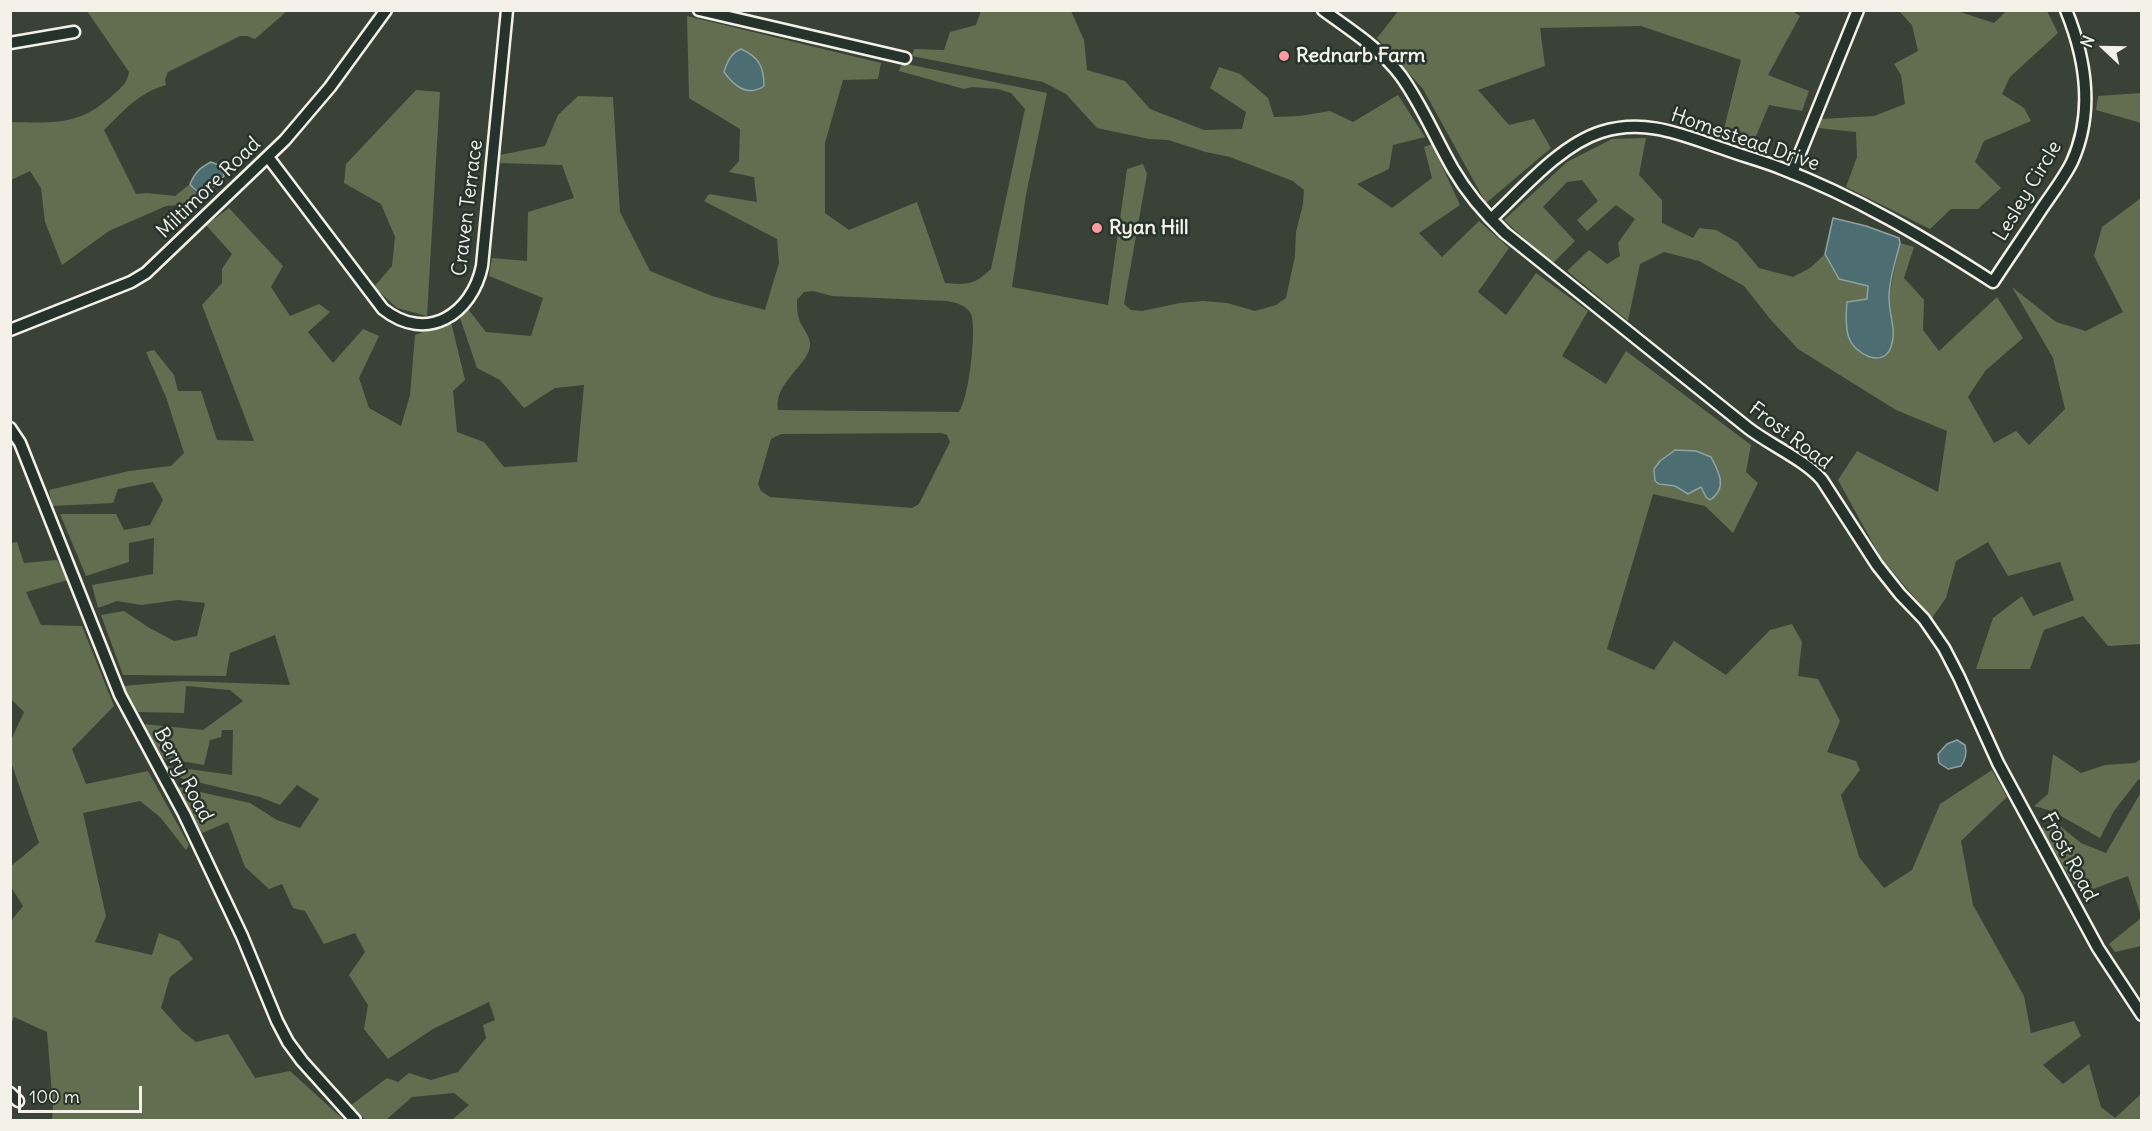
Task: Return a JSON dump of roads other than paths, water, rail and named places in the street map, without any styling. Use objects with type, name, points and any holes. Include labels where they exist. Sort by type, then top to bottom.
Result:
[{"type":"street","name":"Miltimore Road","points":[[10,330],[131,282],[146,273],[268,157],[330,87],[386,10]]},
{"type":"street","name":"Craven Terrace","points":[[268,157],[384,309],[401,321],[411,324],[429,324],[450,317],[472,295],[482,266],[507,10]]},
{"type":"street","points":[[699,10],[905,58]]},
{"type":"street","name":"Frost Road","points":[[1323,10],[1365,42],[1399,74],[1420,105],[1461,183],[1491,219],[1518,244],[1767,443],[1812,470],[1822,480],[1877,565],[1924,619],[1944,648],[1998,763],[2094,940],[2142,1015]]},
{"type":"street","points":[[1792,173],[1858,10]]},
{"type":"street","name":"Lesley Circle","points":[[1993,282],[2068,170],[2080,136],[2085,110],[2084,80],[2074,33],[2066,10]]},
{"type":"street","points":[[10,43],[74,32]]},
{"type":"street","name":"Homestead Drive","points":[[1491,219],[1568,150],[1596,134],[1623,128],[1651,127],[1666,130],[1792,173],[1896,222],[1993,282]]},
{"type":"street","name":"Berry Road","points":[[10,428],[20,443],[120,695],[184,814],[242,936],[277,1021],[288,1042],[302,1061],[355,1120]]},
{"type":"water","points":[[741,49],[752,55],[759,63],[764,86],[747,90],[732,82],[724,72],[730,58]]},
{"type":"water","points":[[211,162],[221,166],[224,176],[208,191],[199,192],[190,184],[198,171]]},
{"type":"water","points":[[1833,218],[1866,226],[1899,238],[1900,243],[1889,290],[1893,341],[1887,354],[1882,357],[1869,357],[1863,354],[1849,338],[1846,325],[1847,302],[1867,299],[1868,286],[1839,279],[1825,254]]},
{"type":"water","points":[[1675,450],[1696,451],[1711,457],[1719,474],[1720,485],[1716,495],[1710,500],[1701,487],[1688,494],[1675,486],[1659,484],[1655,481],[1654,469],[1660,461]]},
{"type":"water","points":[[1957,740],[1965,745],[1965,758],[1961,766],[1948,769],[1939,763],[1938,754],[1947,744]]},
{"type":"place","name":"Rednarb Farm","points":[[1284,56]]},
{"type":"place","name":"Ryan Hill","points":[[1097,228]]}]
